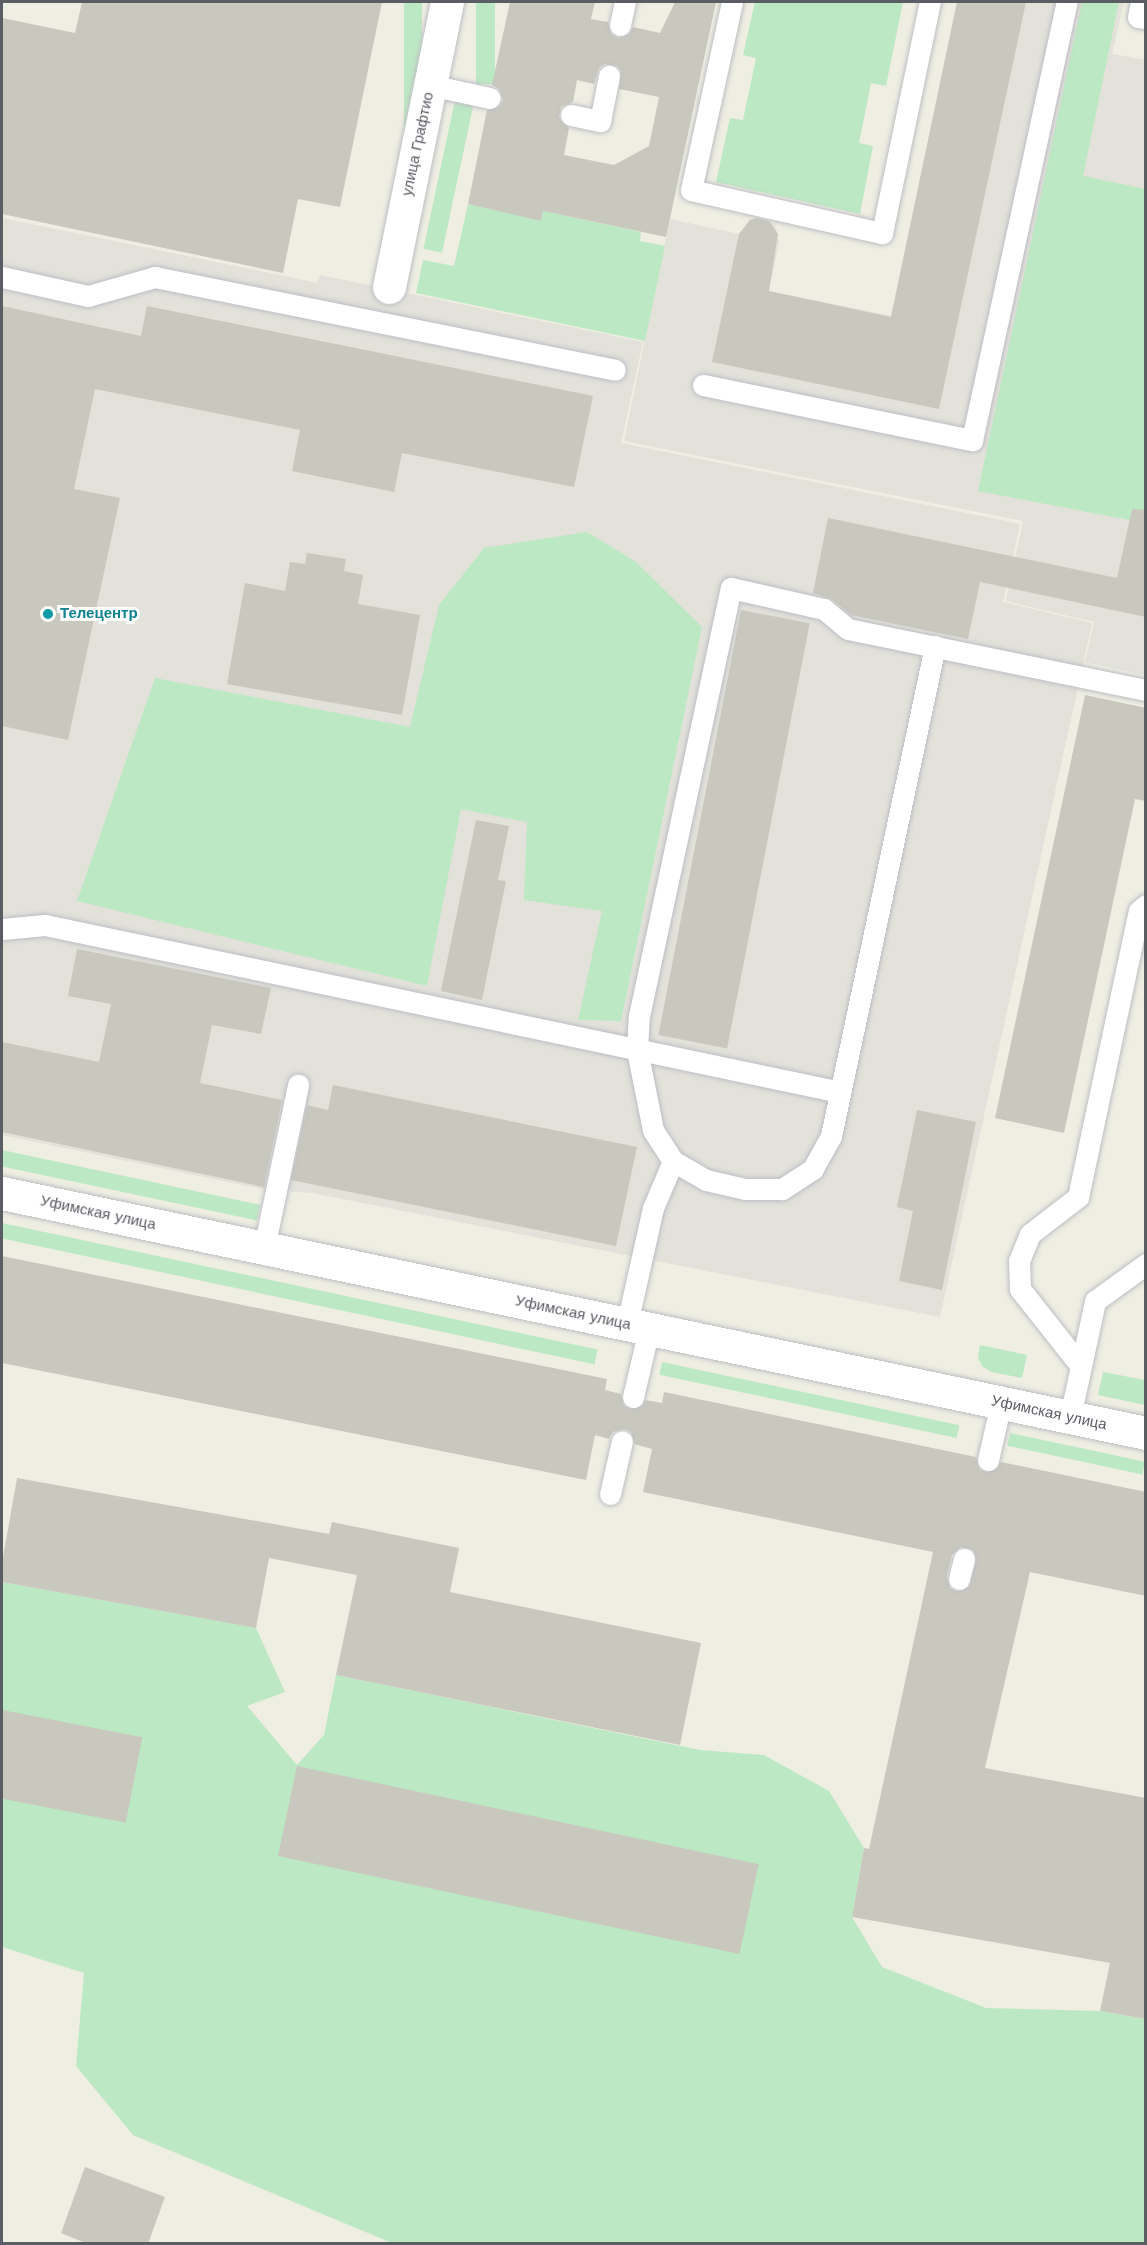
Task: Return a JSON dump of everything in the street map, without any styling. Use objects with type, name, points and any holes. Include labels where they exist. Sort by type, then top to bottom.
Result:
[{"type":"street","name":"улица Графтио","points":[[389,287],[447,2]]},
{"type":"street","name":"Уфимская улица","points":[[2,1193],[1146,1433]]},
{"type":"lane","points":[[620,25],[625,2]]},
{"type":"lane","points":[[732,2],[691,190],[882,233],[930,2]]},
{"type":"lane","points":[[703,385],[972,440],[1067,2]]},
{"type":"lane","points":[[1141,2],[1138,17],[1146,18]]},
{"type":"lane","points":[[571,115],[600,121],[609,76]]},
{"type":"lane","points":[[430,85],[490,98]]},
{"type":"lane","points":[[2,277],[88,296],[155,277],[615,370]]},
{"type":"lane","points":[[935,646],[831,1136],[813,1168],[782,1189],[745,1189],[706,1180],[673,1161],[653,1130],[637,1050],[639,1016],[731,588],[824,609],[848,629],[935,646],[1146,690]]},
{"type":"lane","points":[[1080,1365],[1020,1289],[1019,1261],[1030,1234],[1078,1197],[1139,911],[1146,905]]},
{"type":"lane","points":[[2,928],[45,925],[840,1092]]},
{"type":"lane","points":[[264,1248],[298,1085]]},
{"type":"lane","points":[[633,1397],[638,1327],[653,1208],[673,1161]]},
{"type":"lane","points":[[1070,1417],[1095,1300],[1146,1264]]},
{"type":"lane","points":[[988,1460],[1001,1403]]},
{"type":"lane","points":[[610,1494],[622,1441]]},
{"type":"lane","points":[[959,1579],[964,1559]]},
{"type":"shaded area","points":[[957,2],[1124,2],[1112,54],[1146,60],[1145,675],[1085,662],[1094,622],[1006,601],[1023,521],[624,441],[670,219],[739,234],[750,220],[759,218],[768,220],[775,225],[779,242],[769,291],[891,316]]},
{"type":"shaded area","points":[[2,218],[318,283],[320,275],[643,342],[621,443],[1020,524],[1003,602],[1092,623],[940,1317],[312,1193],[267,1190],[2,1135]]},
{"type":"green space","points":[[404,2],[422,2],[422,217],[404,217]]},
{"type":"green space","points":[[476,2],[495,2],[495,84],[476,84]]},
{"type":"green space","points":[[755,2],[903,2],[886,86],[871,83],[859,143],[873,146],[860,214],[716,182],[730,118],[743,120],[756,58],[743,55]]},
{"type":"green space","points":[[1082,2],[1119,2],[1083,176],[1145,189],[1145,523],[978,491]]},
{"type":"green space","points":[[455,100],[474,104],[442,253],[423,249]]},
{"type":"green space","points":[[468,204],[541,220],[543,211],[641,232],[640,241],[665,246],[645,341],[416,293],[423,260],[454,266]]},
{"type":"green space","points":[[587,532],[636,562],[702,627],[621,1021],[578,1020],[602,911],[524,900],[527,822],[461,809],[427,986],[77,901],[155,678],[410,727],[439,605],[484,548]]},
{"type":"green space","points":[[2,1150],[260,1205],[257,1221],[2,1166]]},
{"type":"green space","points":[[2,1223],[598,1350],[595,1364],[2,1238]]},
{"type":"green space","points":[[980,1345],[1027,1355],[1022,1378],[991,1372],[982,1366],[978,1358]]},
{"type":"green space","points":[[662,1362],[959,1425],[957,1438],[659,1375]]},
{"type":"green space","points":[[1103,1372],[1145,1380],[1145,1405],[1098,1395]]},
{"type":"green space","points":[[1010,1433],[1145,1462],[1142,1474],[1007,1446]]},
{"type":"green space","points":[[2,1582],[256,1628],[285,1692],[247,1706],[297,1765],[324,1735],[336,1675],[700,1750],[764,1755],[829,1791],[864,1848],[852,1917],[882,1967],[986,2008],[1100,2011],[1145,2019],[1145,2243],[392,2243],[133,2135],[76,2066],[84,1973],[2,1947]]},
{"type":"building","points":[[82,2],[382,2],[340,207],[298,199],[283,273],[2,214],[2,18],[75,33]]},
{"type":"building","points":[[510,2],[595,2],[591,19],[608,22],[611,34],[618,38],[629,34],[633,27],[660,33],[675,2],[716,2],[666,237],[543,211],[541,221],[468,204],[487,110],[499,107],[503,100],[499,89],[492,85]],"holes":[[[605,64],[617,66],[621,71],[619,89],[659,97],[649,146],[614,165],[564,155],[569,128],[559,118],[561,107],[573,102],[577,80],[594,84],[599,68]]]},
{"type":"building","points":[[957,2],[1026,2],[939,409],[712,362],[739,234],[750,220],[757,218],[769,221],[778,234],[769,291],[891,317]]},
{"type":"building","points":[[2,306],[141,336],[147,306],[593,396],[574,487],[402,453],[394,492],[292,471],[300,430],[95,389],[74,489],[120,498],[68,740],[2,726]]},
{"type":"building","points":[[1132,509],[1146,510],[1146,617],[980,582],[968,639],[851,615],[832,599],[813,593],[828,518],[1117,578]]},
{"type":"building","points":[[307,553],[346,559],[344,571],[363,575],[358,604],[420,615],[402,715],[227,684],[245,583],[285,591],[290,562],[305,564]]},
{"type":"building","points":[[741,610],[810,623],[727,1048],[658,1035]]},
{"type":"building","points":[[1085,695],[1146,708],[1146,801],[1135,799],[1064,1133],[995,1118]]},
{"type":"building","points":[[476,820],[509,826],[498,880],[506,881],[482,1000],[441,991]]},
{"type":"building","points":[[77,949],[271,988],[261,1034],[212,1025],[200,1083],[282,1100],[264,1187],[2,1132],[2,1042],[99,1062],[111,1004],[68,996]]},
{"type":"building","points":[[333,1085],[637,1147],[616,1246],[291,1180],[307,1105],[328,1110]]},
{"type":"building","points":[[917,1110],[976,1122],[942,1290],[899,1281],[913,1211],[897,1207]]},
{"type":"building","points":[[2,1256],[607,1379],[605,1390],[621,1394],[624,1406],[631,1409],[642,1406],[645,1400],[662,1403],[664,1392],[976,1457],[979,1469],[986,1472],[997,1469],[1001,1462],[1146,1492],[1146,1596],[1030,1572],[985,1768],[1146,1798],[1146,2019],[1100,2011],[1110,1963],[852,1917],[864,1848],[869,1849],[933,1552],[643,1492],[652,1449],[634,1444],[631,1432],[624,1429],[613,1432],[609,1439],[595,1435],[586,1480],[2,1363]],"holes":[[[961,1547],[973,1550],[976,1562],[969,1587],[956,1591],[950,1588],[947,1576],[952,1555]]]},
{"type":"building","points":[[17,1478],[329,1534],[332,1522],[459,1548],[450,1592],[701,1643],[680,1745],[336,1675],[357,1575],[269,1558],[256,1628],[2,1582],[2,1563]]},
{"type":"building","points":[[2,1710],[142,1737],[126,1823],[2,1799]]},
{"type":"building","points":[[297,1766],[759,1864],[740,1954],[278,1856]]},
{"type":"building","points":[[85,2167],[165,2197],[148,2244],[88,2244],[61,2233]]},
{"type":"place","name":"Телецентр","points":[[48,614]]}]
